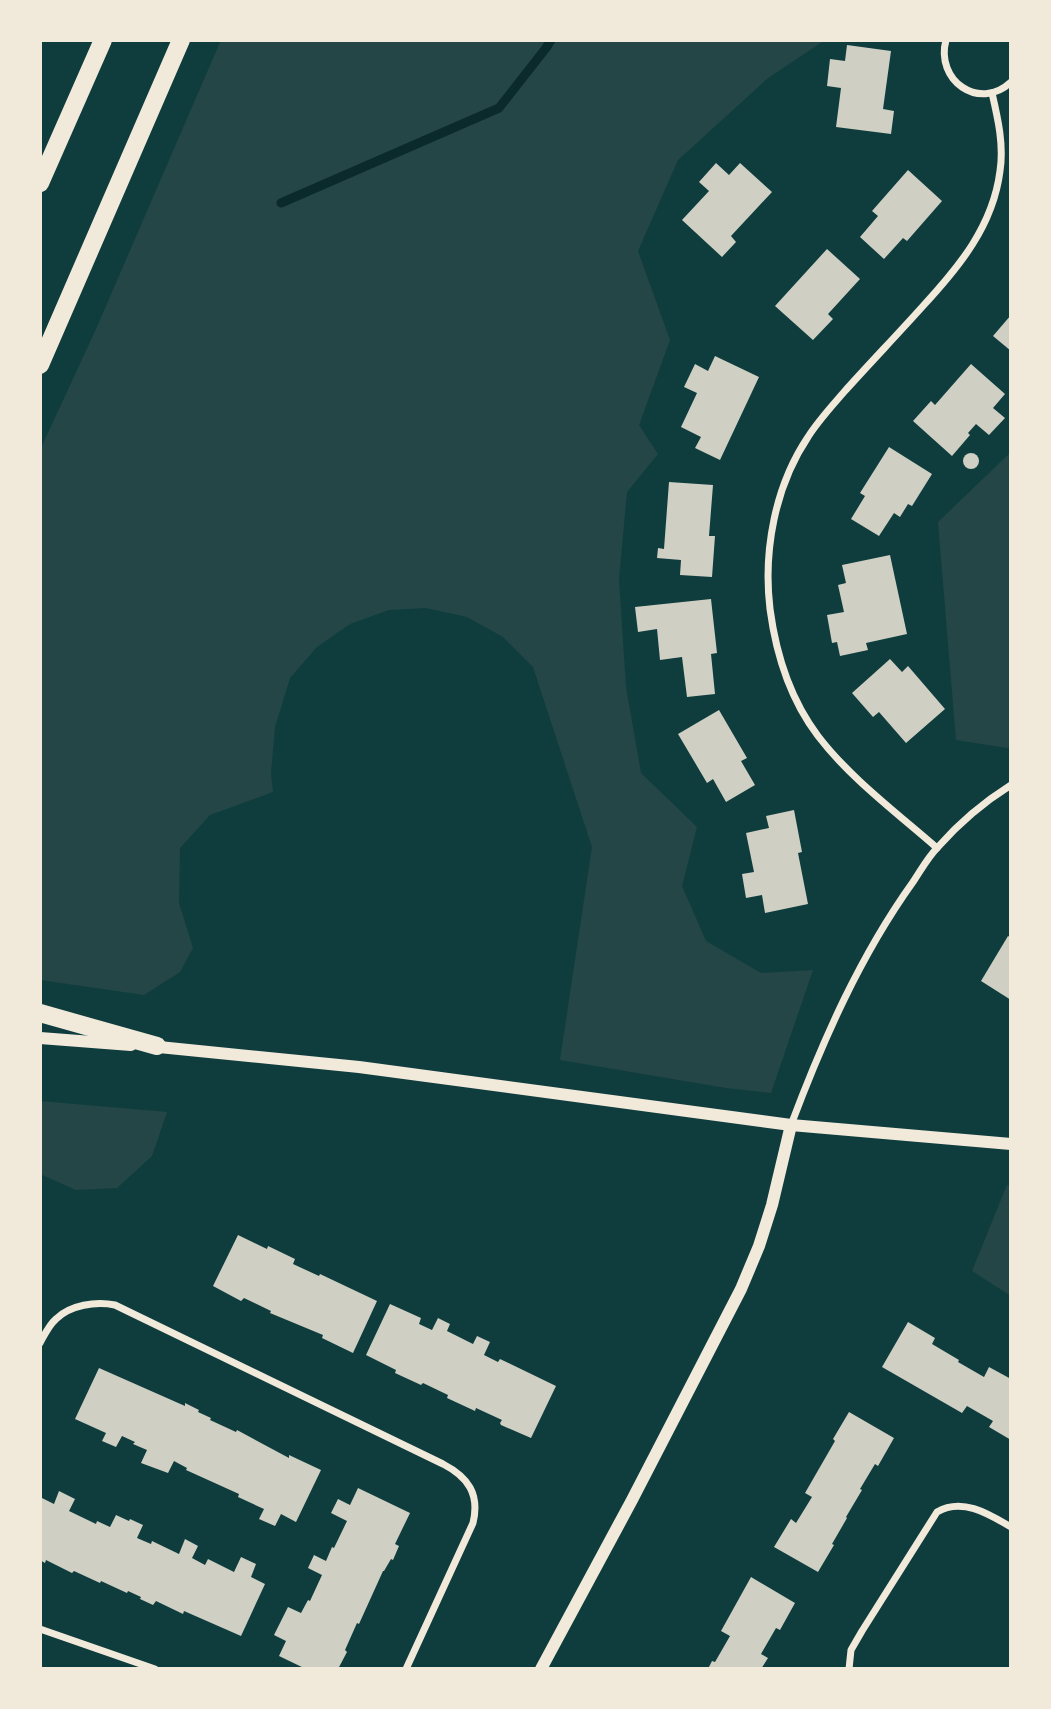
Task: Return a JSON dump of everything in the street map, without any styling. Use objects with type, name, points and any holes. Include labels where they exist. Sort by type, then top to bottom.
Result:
[{"type":"main road","points":[[40,183],[103,40]]},
{"type":"main road","points":[[40,365],[181,40]]},
{"type":"main road","points":[[40,1013],[157,1046]]},
{"type":"street","points":[[946,40],[944,62],[949,74],[967,90],[980,94],[992,93],[1011,82]]},
{"type":"street","points":[[937,848],[851,772],[818,737],[806,719],[790,687],[774,636],[768,596],[768,565],[778,505],[793,462],[808,436],[856,378],[950,277],[972,248],[987,219],[1000,171],[1001,148],[992,93]]},
{"type":"street","points":[[541,1669],[741,1289],[772,1205],[791,1125],[839,1010],[868,954],[896,905],[937,848],[983,803],[1011,785]]},
{"type":"street","points":[[40,1038],[157,1046],[372,1069],[791,1125],[1011,1144]]},
{"type":"street","points":[[40,1343],[52,1322],[67,1311],[95,1303],[115,1305],[443,1464],[462,1476],[472,1490],[476,1507],[472,1528],[406,1669]]},
{"type":"street","points":[[849,1669],[852,1650],[862,1631],[937,1513],[950,1507],[974,1508],[1011,1527]]},
{"type":"street","points":[[40,1629],[155,1669]]},
{"type":"shaded area","points":[[221,40],[825,40],[768,78],[678,160],[638,251],[670,340],[639,425],[658,454],[627,492],[619,579],[626,687],[641,773],[697,827],[682,886],[706,941],[761,973],[813,970],[771,1093],[560,1060],[592,847],[533,667],[503,637],[467,617],[426,608],[389,610],[350,624],[317,647],[290,678],[275,727],[271,773],[273,792],[210,815],[180,848],[179,903],[193,948],[180,972],[144,995],[40,980],[40,450],[96,329]]},
{"type":"shaded area","points":[[1011,452],[1011,747],[1007,748],[956,740],[938,522]]},
{"type":"shaded area","points":[[40,1101],[167,1112],[152,1156],[117,1188],[76,1190],[40,1174]]},
{"type":"shaded area","points":[[1007,1185],[1011,1186],[1011,1296],[972,1271]]},
{"type":"building","points":[[847,45],[891,51],[883,109],[894,111],[891,134],[836,127],[841,88],[827,86],[830,59],[845,61]]},
{"type":"building","points":[[716,163],[729,175],[740,163],[772,192],[731,236],[736,242],[722,257],[682,220],[709,191],[699,182]]},
{"type":"building","points":[[908,170],[942,201],[907,241],[903,238],[884,259],[860,237],[878,216],[872,211]]},
{"type":"building","points":[[827,249],[860,279],[828,314],[833,319],[813,340],[775,306]]},
{"type":"building","points":[[1011,315],[1011,351],[993,336]]},
{"type":"building","points":[[715,356],[759,377],[720,460],[695,448],[701,437],[681,427],[697,393],[684,387],[695,364],[708,371]]},
{"type":"building","points":[[971,364],[1005,394],[993,408],[1005,418],[989,435],[976,424],[952,456],[913,421],[931,401],[935,405]]},
{"type":"building","points":[[889,447],[932,474],[912,506],[908,504],[900,517],[894,513],[879,536],[851,519],[865,496],[860,493]]},
{"type":"building","points":[[971,453],[979,461],[971,469],[963,461]]},
{"type":"building","points":[[669,482],[713,485],[709,536],[715,536],[712,577],[680,575],[681,560],[657,558],[658,548],[664,549]]},
{"type":"building","points":[[890,555],[907,634],[866,643],[868,650],[840,656],[837,642],[832,643],[827,615],[844,612],[838,585],[846,583],[842,565]]},
{"type":"building","points":[[711,599],[717,653],[711,654],[715,694],[687,697],[682,657],[660,660],[657,629],[638,632],[635,607]]},
{"type":"building","points":[[890,659],[902,672],[908,666],[945,709],[906,743],[879,712],[873,717],[852,693]]},
{"type":"building","points":[[719,710],[747,758],[741,761],[755,785],[726,802],[713,779],[707,783],[678,734]]},
{"type":"building","points":[[794,810],[802,852],[798,853],[808,904],[765,913],[762,895],[746,898],[742,874],[754,872],[746,833],[769,828],[766,816]]},
{"type":"building","points":[[1008,936],[1011,938],[1011,1000],[981,981]]},
{"type":"building","points":[[238,1235],[267,1249],[268,1246],[295,1259],[293,1264],[377,1301],[353,1353],[322,1338],[323,1335],[270,1313],[271,1311],[244,1298],[241,1301],[213,1286]]},
{"type":"building","points":[[390,1304],[421,1318],[419,1324],[432,1330],[438,1318],[450,1324],[447,1331],[473,1344],[477,1336],[490,1342],[484,1355],[498,1362],[500,1359],[556,1386],[531,1438],[501,1425],[502,1420],[476,1408],[475,1411],[423,1383],[421,1385],[395,1373],[396,1370],[366,1355]]},
{"type":"building","points":[[908,1322],[935,1338],[932,1344],[984,1377],[989,1367],[1011,1379],[1011,1440],[989,1427],[993,1421],[967,1406],[962,1413],[882,1367]]},
{"type":"building","points":[[99,1368],[185,1406],[185,1403],[211,1418],[210,1420],[236,1432],[237,1430],[289,1458],[289,1455],[321,1470],[296,1522],[281,1514],[275,1526],[259,1519],[264,1509],[238,1497],[239,1494],[186,1470],[187,1468],[174,1461],[168,1473],[141,1463],[147,1450],[122,1436],[116,1447],[102,1441],[106,1433],[75,1419]]},
{"type":"building","points":[[849,1412],[894,1438],[878,1466],[875,1464],[860,1489],[862,1490],[818,1572],[774,1547],[791,1519],[796,1523],[812,1497],[805,1493]]},
{"type":"building","points":[[358,1488],[410,1513],[395,1544],[399,1546],[393,1560],[391,1559],[383,1571],[338,1669],[306,1669],[279,1656],[286,1641],[274,1635],[288,1607],[301,1613],[308,1600],[310,1601],[322,1575],[308,1568],[314,1555],[326,1561],[347,1521],[331,1513],[338,1499],[350,1505]]},
{"type":"building","points":[[59,1491],[75,1499],[69,1511],[96,1524],[97,1521],[110,1527],[116,1515],[129,1521],[130,1519],[143,1525],[137,1538],[151,1544],[152,1541],[179,1554],[185,1539],[198,1546],[192,1558],[205,1565],[208,1559],[234,1572],[241,1557],[256,1564],[251,1577],[265,1584],[241,1636],[184,1611],[183,1614],[156,1601],[153,1605],[128,1591],[127,1593],[74,1571],[72,1573],[46,1560],[45,1563],[40,1560],[40,1497],[54,1504]]},
{"type":"building","points":[[751,1577],[795,1603],[780,1630],[776,1628],[761,1654],[768,1658],[761,1669],[708,1669],[730,1636],[721,1631]]},
{"type":"waterway","points":[[281,203],[499,108],[551,40]]}]
